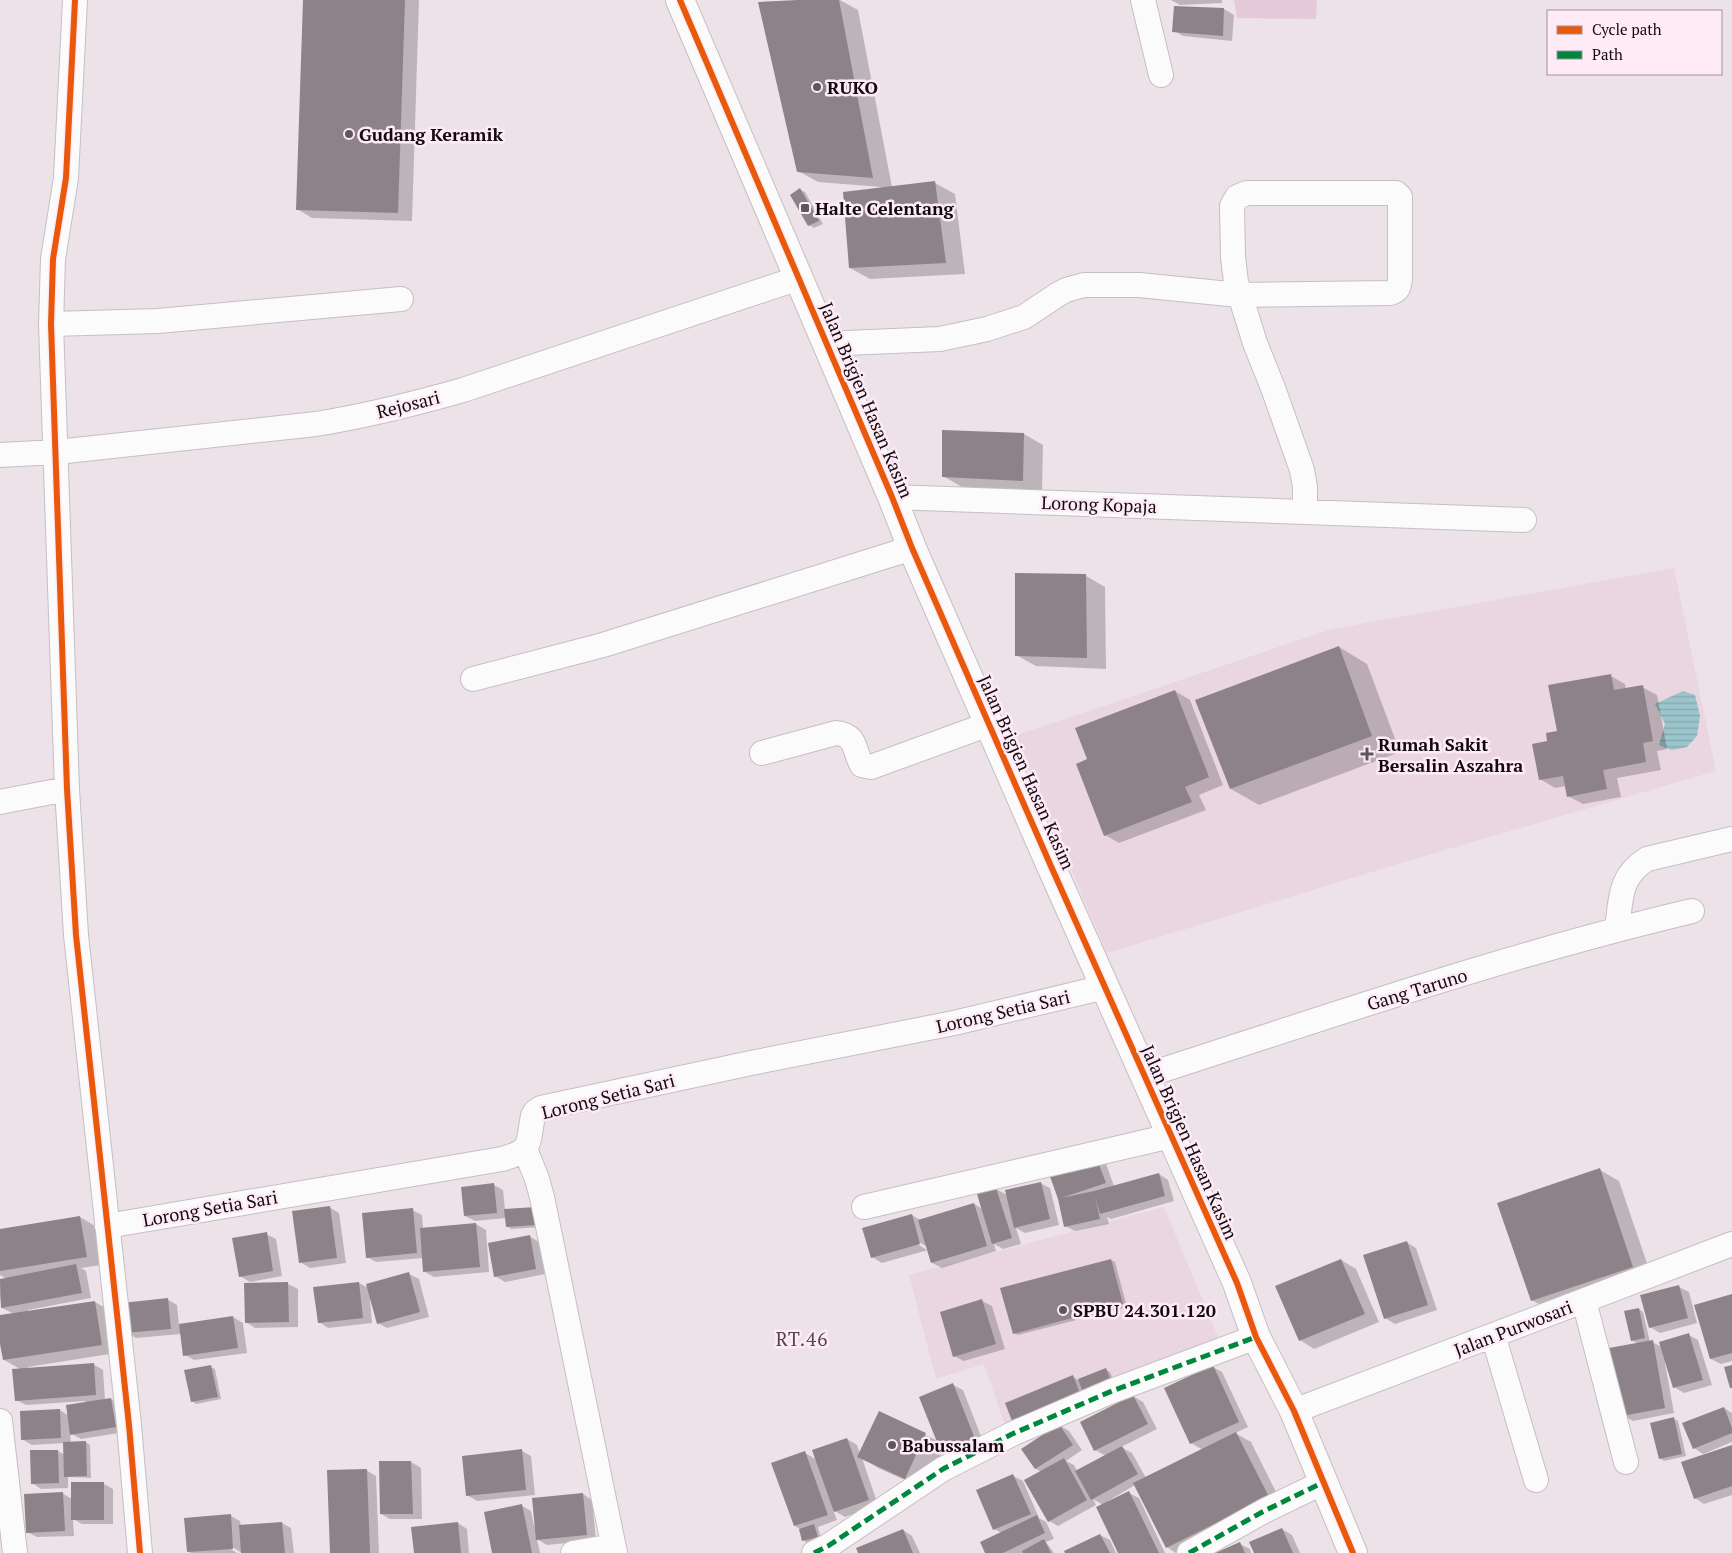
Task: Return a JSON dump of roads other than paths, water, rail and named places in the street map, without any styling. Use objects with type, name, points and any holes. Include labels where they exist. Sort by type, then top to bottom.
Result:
[{"type":"street","points":[[75,0],[66,178],[53,259],[51,324],[67,789],[76,935],[108,1226],[140,1553]]},
{"type":"street","name":"Jalan Brigjen Hasan Kasim","points":[[680,0],[827,343],[912,548],[1237,1284],[1256,1336],[1294,1411],[1353,1553]]},
{"type":"street","points":[[1143,0],[1161,75]]},
{"type":"street","points":[[827,343],[940,338],[987,330],[1024,317],[1066,290],[1084,286],[1139,286],[1239,295],[1390,293],[1396,291],[1400,279],[1400,196],[1396,193],[1247,193],[1237,197],[1232,206],[1233,257],[1239,295],[1302,470],[1305,487],[1305,512]]},
{"type":"street","name":"Rejosari","points":[[0,455],[56,452],[316,424],[355,418],[416,404],[463,390],[799,278]]},
{"type":"street","points":[[51,324],[158,321],[401,299]]},
{"type":"street","name":"Lorong Kopaja","points":[[892,497],[1524,520]]},
{"type":"street","points":[[473,680],[603,645],[912,548]]},
{"type":"street","points":[[762,753],[836,733],[845,734],[854,743],[862,765],[871,767],[989,724]]},
{"type":"street","points":[[0,802],[67,789]]},
{"type":"street","points":[[1617,929],[1622,887],[1636,866],[1647,859],[1732,839]]},
{"type":"street","name":"Gang Taruno","points":[[1144,1076],[1395,995],[1617,929],[1692,911]]},
{"type":"street","name":"Lorong Setia Sari","points":[[108,1226],[502,1159],[525,1149],[530,1142],[533,1116],[541,1108],[751,1062],[954,1023],[1105,988]]},
{"type":"street","points":[[864,1207],[1171,1136]]},
{"type":"street","points":[[525,1149],[542,1197],[614,1550],[573,1553]]},
{"type":"street","name":"Jalan Purwosari","points":[[1294,1411],[1732,1244]]},
{"type":"street","points":[[1584,1301],[1626,1462]]},
{"type":"street","points":[[1493,1335],[1536,1480]]},
{"type":"street","points":[[821,1550],[943,1470],[1012,1434],[1112,1391],[1256,1336]]},
{"type":"street","points":[[0,1421],[15,1553]]},
{"type":"street","points":[[1189,1553],[1264,1511],[1324,1482]]},
{"type":"water","points":[[1683,691],[1695,695],[1700,716],[1697,736],[1687,747],[1672,750],[1659,745],[1665,724],[1655,704]]},
{"type":"place","name":"RUKO","points":[[817,87]]},
{"type":"place","name":"Gudang Keramik","points":[[349,134]]},
{"type":"place","name":"Halte Celentang","points":[[805,208]]},
{"type":"place","name":"Rumah Sakit Bersalin Aszahra","points":[[1367,754]]},
{"type":"place","name":"SPBU 24.301.120","points":[[1063,1310]]},
{"type":"place","name":"Babussalam","points":[[892,1445]]},
{"type":"district","name":"RT.46","points":[[802,1338]]}]
